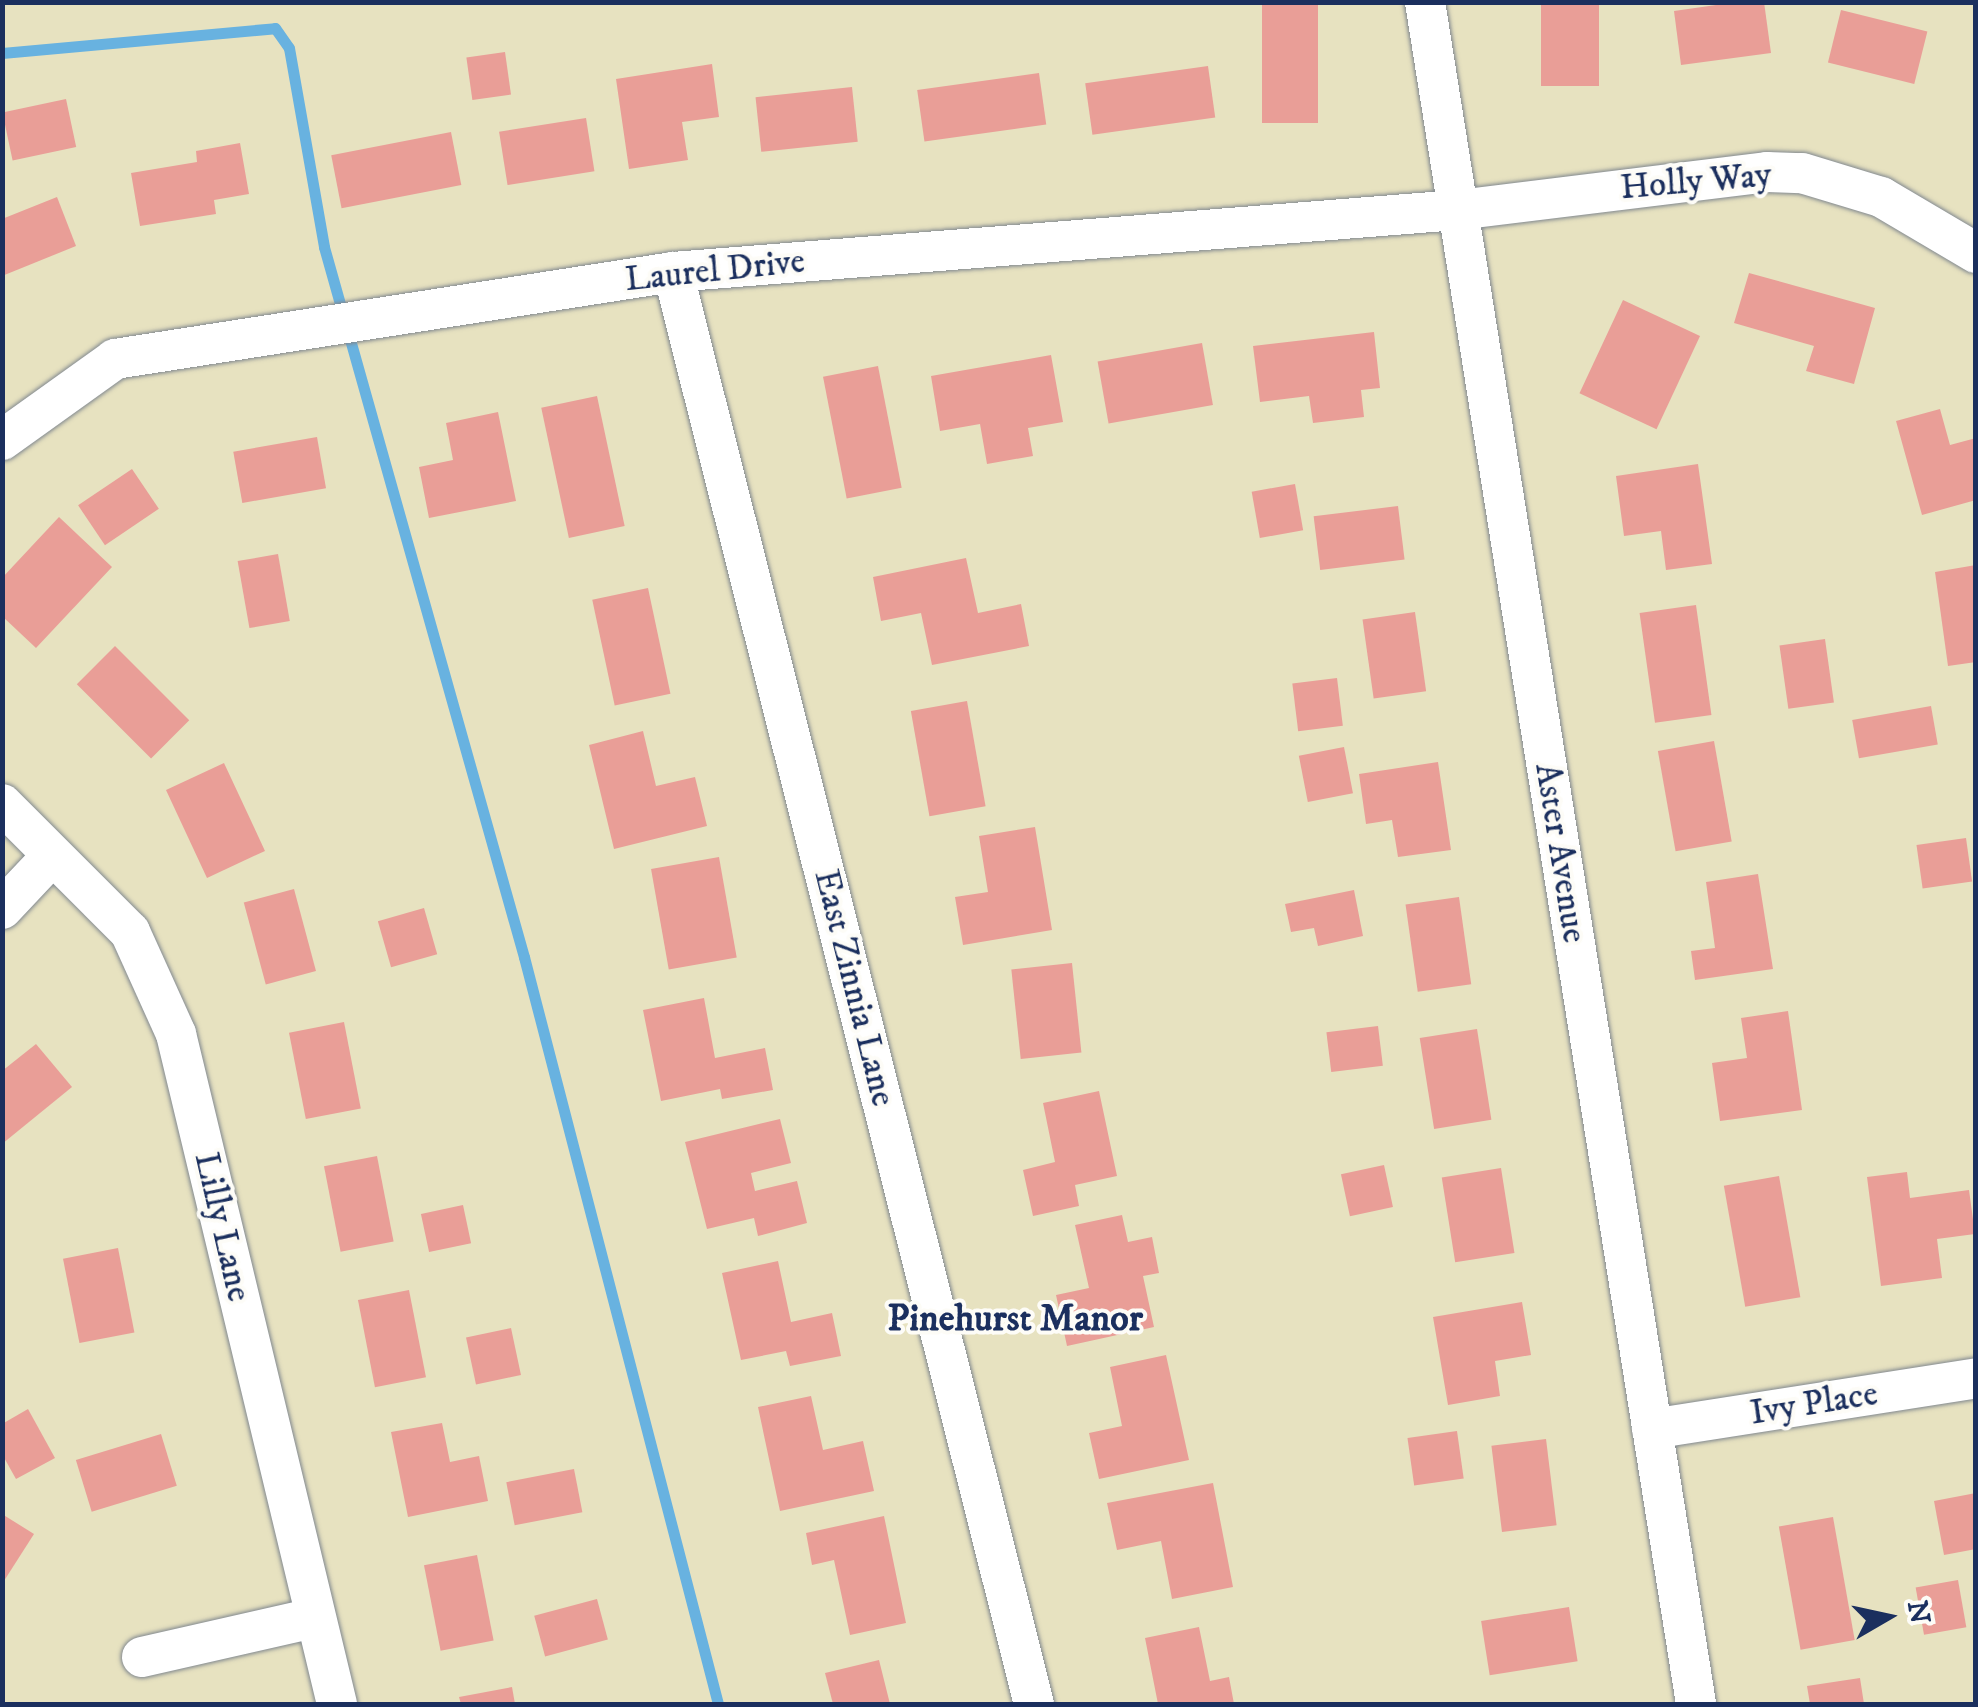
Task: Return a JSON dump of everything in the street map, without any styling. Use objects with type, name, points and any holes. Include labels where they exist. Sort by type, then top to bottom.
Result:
[{"type":"street","name":"Aster Avenue","points":[[1425,2],[1696,1704]]},
{"type":"street","name":"Holly Way","points":[[1458,210],[1726,174],[1802,174],[1880,197],[1976,253]]},
{"type":"street","name":"Laurel Drive","points":[[2,440],[115,358],[673,272],[1458,210]]},
{"type":"street","name":"East Zinnia Lane","points":[[673,272],[1034,1704]]},
{"type":"street","name":"Lilly Lane","points":[[2,804],[130,932],[176,1034],[314,1618],[338,1704]]},
{"type":"street","points":[[2,909],[52,856]]},
{"type":"street","name":"Ivy Place","points":[[1652,1429],[1976,1378]]},
{"type":"street","points":[[142,1657],[314,1618]]},
{"type":"building","points":[[1262,2],[1318,2],[1318,123],[1262,123]]},
{"type":"building","points":[[1541,2],[1599,2],[1599,86],[1541,86]]},
{"type":"building","points":[[1764,2],[1771,53],[1681,65],[1674,11]]},
{"type":"building","points":[[1841,10],[1927,32],[1914,84],[1828,62]]},
{"type":"building","points":[[505,52],[511,95],[472,100],[466,57]]},
{"type":"building","points":[[712,64],[719,117],[682,122],[688,160],[629,169],[616,79]]},
{"type":"building","points":[[1208,66],[1215,117],[1092,135],[1085,83]]},
{"type":"building","points":[[1039,73],[1046,124],[924,142],[917,90]]},
{"type":"building","points":[[852,87],[858,142],[761,152],[756,97]]},
{"type":"building","points":[[66,99],[76,147],[13,160],[2,113]]},
{"type":"building","points":[[586,118],[594,171],[508,185],[499,132]]},
{"type":"building","points":[[451,132],[461,185],[342,208],[331,155]]},
{"type":"building","points":[[240,143],[249,194],[214,200],[216,214],[140,226],[131,173],[197,162],[196,151]]},
{"type":"building","points":[[57,197],[76,246],[2,276],[2,219]]},
{"type":"building","points":[[1749,273],[1875,308],[1854,384],[1806,371],[1814,346],[1734,323]]},
{"type":"building","points":[[1623,300],[1700,336],[1657,429],[1579,393]]},
{"type":"building","points":[[1374,332],[1380,388],[1361,390],[1364,417],[1313,423],[1309,396],[1260,402],[1253,346]]},
{"type":"building","points":[[1202,343],[1213,405],[1109,423],[1098,361]]},
{"type":"building","points":[[1051,355],[1063,422],[1028,428],[1033,456],[987,464],[980,424],[940,431],[931,376]]},
{"type":"building","points":[[878,366],[902,488],[847,498],[823,377]]},
{"type":"building","points":[[597,396],[625,526],[569,538],[541,408]]},
{"type":"building","points":[[1940,409],[1950,445],[1976,438],[1976,500],[1922,515],[1896,421]]},
{"type":"building","points":[[498,412],[516,501],[429,518],[419,467],[453,460],[446,423]]},
{"type":"building","points":[[317,437],[326,488],[242,503],[233,452]]},
{"type":"building","points":[[1698,464],[1712,564],[1666,570],[1661,531],[1624,536],[1616,476]]},
{"type":"building","points":[[132,469],[159,509],[105,545],[78,505]]},
{"type":"building","points":[[1295,484],[1303,530],[1260,538],[1252,492]]},
{"type":"building","points":[[1398,506],[1405,560],[1320,570],[1314,516]]},
{"type":"building","points":[[59,517],[112,567],[36,648],[2,616],[2,578]]},
{"type":"building","points":[[278,554],[290,621],[249,628],[238,561]]},
{"type":"building","points":[[966,558],[978,613],[1021,604],[1029,646],[932,665],[921,613],[881,621],[873,577]]},
{"type":"building","points":[[1976,565],[1976,662],[1948,666],[1935,572]]},
{"type":"building","points":[[648,588],[670,694],[615,705],[592,600]]},
{"type":"building","points":[[1696,605],[1711,715],[1655,723],[1640,613]]},
{"type":"building","points":[[1415,612],[1426,691],[1374,699],[1363,619]]},
{"type":"building","points":[[1825,639],[1834,702],[1788,709],[1779,645]]},
{"type":"building","points":[[115,646],[189,720],[151,758],[77,684]]},
{"type":"building","points":[[1337,678],[1343,726],[1298,731],[1292,683]]},
{"type":"building","points":[[967,701],[986,806],[929,816],[911,711]]},
{"type":"building","points":[[1931,706],[1938,744],[1859,758],[1852,720]]},
{"type":"building","points":[[643,731],[656,786],[695,777],[707,826],[614,849],[589,745]]},
{"type":"building","points":[[1714,741],[1732,841],[1676,851],[1658,751]]},
{"type":"building","points":[[1344,747],[1353,793],[1308,802],[1299,756]]},
{"type":"building","points":[[1438,762],[1451,850],[1398,857],[1392,820],[1366,824],[1359,774]]},
{"type":"building","points":[[224,763],[265,851],[207,878],[166,790]]},
{"type":"building","points":[[1035,827],[1052,930],[963,945],[955,897],[988,892],[979,836]]},
{"type":"building","points":[[1966,838],[1972,882],[1923,889],[1916,845]]},
{"type":"building","points":[[719,857],[737,957],[669,969],[651,869]]},
{"type":"building","points":[[1758,874],[1773,969],[1695,980],[1691,951],[1715,948],[1706,882]]},
{"type":"building","points":[[294,889],[316,971],[266,985],[244,902]]},
{"type":"building","points":[[1354,890],[1363,936],[1318,946],[1314,928],[1291,932],[1285,904]]},
{"type":"building","points":[[1459,897],[1471,984],[1418,992],[1406,905]]},
{"type":"building","points":[[424,908],[437,954],[391,967],[378,921]]},
{"type":"building","points":[[1072,963],[1081,1053],[1021,1059],[1011,969]]},
{"type":"building","points":[[704,998],[715,1058],[765,1048],[773,1090],[722,1099],[720,1089],[661,1101],[643,1010]]},
{"type":"building","points":[[1788,1011],[1802,1110],[1720,1121],[1712,1063],[1747,1058],[1741,1018]]},
{"type":"building","points":[[344,1022],[361,1108],[306,1119],[289,1033]]},
{"type":"building","points":[[1378,1026],[1383,1066],[1331,1072],[1326,1032]]},
{"type":"building","points":[[1477,1029],[1491,1120],[1434,1129],[1420,1038]]},
{"type":"building","points":[[36,1044],[72,1087],[2,1144],[2,1071]]},
{"type":"building","points":[[1099,1091],[1117,1176],[1075,1185],[1079,1206],[1033,1216],[1023,1170],[1055,1162],[1043,1103]]},
{"type":"building","points":[[780,1119],[791,1163],[751,1173],[755,1191],[797,1181],[807,1223],[758,1236],[754,1218],[707,1229],[685,1142]]},
{"type":"building","points":[[377,1156],[394,1241],[341,1252],[324,1166]]},
{"type":"building","points":[[1384,1165],[1393,1207],[1350,1216],[1341,1174]]},
{"type":"building","points":[[1501,1168],[1514,1253],[1455,1262],[1442,1177]]},
{"type":"building","points":[[1907,1172],[1910,1198],[1969,1190],[1975,1234],[1937,1239],[1942,1278],[1881,1286],[1867,1177]]},
{"type":"building","points":[[1779,1176],[1800,1297],[1745,1307],[1724,1186]]},
{"type":"building","points":[[463,1205],[471,1243],[429,1252],[421,1214]]},
{"type":"building","points":[[1122,1215],[1128,1242],[1152,1237],[1159,1273],[1143,1276],[1154,1327],[1067,1346],[1056,1295],[1089,1288],[1075,1225]]},
{"type":"building","points":[[118,1248],[134,1332],[79,1343],[63,1259]]},
{"type":"building","points":[[778,1261],[791,1322],[832,1313],[841,1356],[790,1366],[786,1351],[741,1360],[722,1273]]},
{"type":"building","points":[[409,1290],[426,1377],[375,1387],[358,1300]]},
{"type":"building","points":[[1522,1302],[1531,1355],[1495,1361],[1500,1396],[1448,1405],[1433,1317]]},
{"type":"building","points":[[511,1328],[521,1375],[476,1385],[466,1338]]},
{"type":"building","points":[[1166,1355],[1189,1460],[1099,1479],[1089,1433],[1122,1426],[1110,1367]]},
{"type":"building","points":[[811,1396],[823,1450],[863,1441],[874,1491],[780,1511],[758,1407]]},
{"type":"building","points":[[28,1409],[55,1458],[16,1479],[2,1454],[2,1424]]},
{"type":"building","points":[[442,1423],[450,1462],[479,1456],[488,1501],[408,1517],[391,1432]]},
{"type":"building","points":[[1457,1431],[1464,1479],[1414,1485],[1407,1438]]},
{"type":"building","points":[[161,1434],[177,1486],[92,1512],[76,1460]]},
{"type":"building","points":[[1546,1439],[1557,1525],[1502,1532],[1491,1446]]},
{"type":"building","points":[[574,1469],[582,1512],[515,1525],[506,1482]]},
{"type":"building","points":[[1213,1483],[1233,1587],[1172,1599],[1161,1541],[1117,1550],[1107,1503]]},
{"type":"building","points":[[1976,1493],[1976,1549],[1944,1555],[1934,1501]]},
{"type":"building","points":[[2,1514],[34,1534],[2,1584]]},
{"type":"building","points":[[884,1516],[906,1623],[850,1635],[834,1560],[812,1565],[806,1533]]},
{"type":"building","points":[[1833,1517],[1855,1640],[1801,1650],[1779,1527]]},
{"type":"building","points":[[477,1555],[494,1640],[441,1651],[424,1565]]},
{"type":"building","points":[[1958,1580],[1966,1627],[1924,1635],[1916,1587]]},
{"type":"building","points":[[597,1599],[608,1640],[545,1656],[534,1616]]},
{"type":"building","points":[[1569,1607],[1578,1661],[1490,1675],[1481,1621]]},
{"type":"building","points":[[1199,1627],[1210,1681],[1229,1677],[1234,1704],[1158,1704],[1145,1638]]},
{"type":"building","points":[[879,1660],[890,1704],[833,1704],[825,1673]]},
{"type":"building","points":[[1860,1678],[1864,1704],[1810,1704],[1807,1686]]},
{"type":"building","points":[[512,1687],[515,1704],[461,1704],[459,1697]]},
{"type":"waterway","points":[[2,53],[275,28],[289,48],[324,247],[524,957],[718,1704]]},
{"type":"district","name":"Pinehurst Manor","points":[[1015,1320]]}]
